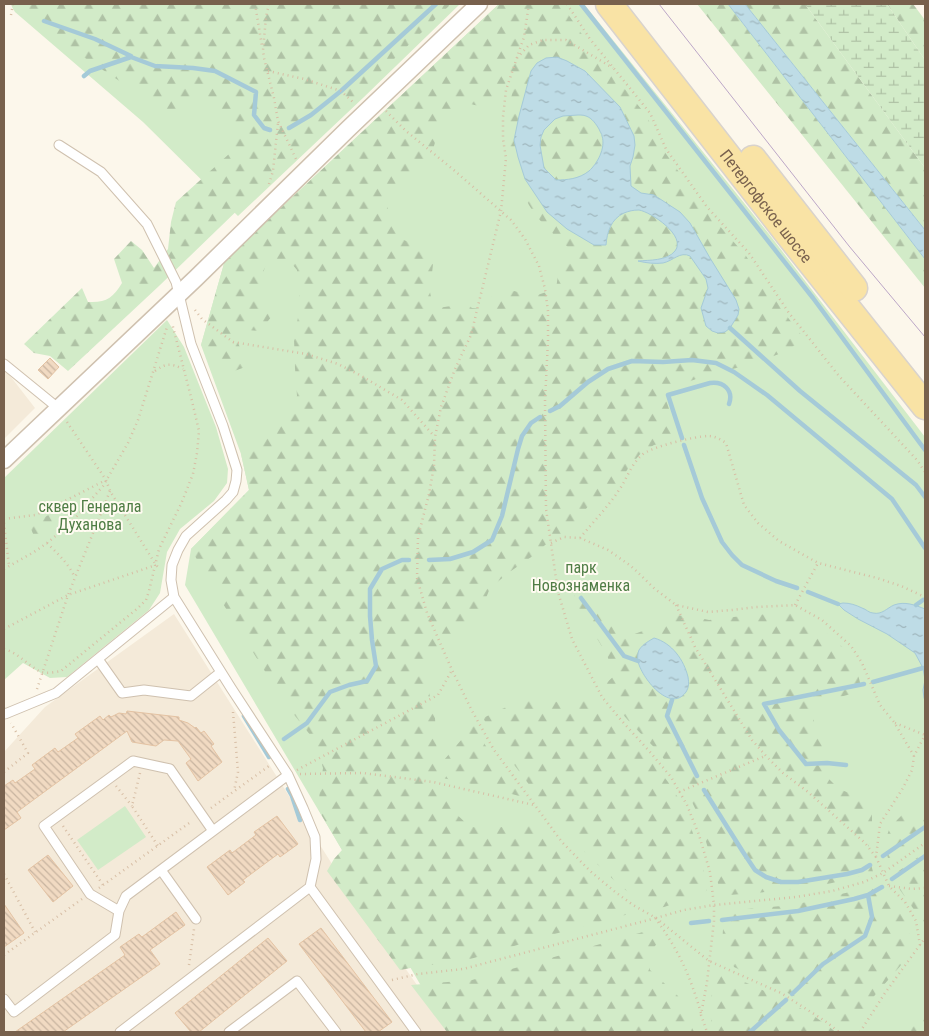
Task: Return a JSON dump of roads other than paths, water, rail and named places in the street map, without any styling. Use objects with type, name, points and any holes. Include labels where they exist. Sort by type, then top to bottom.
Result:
[{"type":"main road","name":"Петергофское шоссе","points":[[609,4],[925,406]]},
{"type":"main road","name":"Петергофское шоссе","points":[[632,4],[925,379]]},
{"type":"street","points":[[4,460],[180,294],[479,4]]},
{"type":"lane","points":[[59,145],[101,172],[147,224],[176,282],[190,344],[223,426],[237,470],[233,492],[186,536],[178,550],[172,566],[171,580],[174,596],[231,688],[288,774],[314,837],[316,859],[310,887],[120,1032]]},
{"type":"lane","points":[[4,364],[58,408]]},
{"type":"lane","points":[[4,713],[56,692],[174,596]]},
{"type":"lane","points":[[98,659],[122,693],[144,690],[191,696],[222,672]]},
{"type":"lane","points":[[120,911],[90,894],[44,826],[133,761],[170,769],[214,831]]},
{"type":"lane","points":[[4,1000],[14,1012],[115,935],[120,911],[126,896],[288,774]]},
{"type":"lane","points":[[161,870],[196,919]]},
{"type":"lane","points":[[310,887],[416,1032]]},
{"type":"lane","points":[[231,1032],[297,981],[336,1032]]},
{"type":"water","points":[[728,4],[745,4],[925,230],[925,259]]},
{"type":"water","points":[[557,57],[585,71],[620,107],[634,136],[635,145],[630,166],[631,186],[641,193],[654,195],[680,212],[690,223],[736,300],[739,309],[738,315],[730,328],[725,332],[718,333],[706,326],[701,308],[708,288],[706,279],[690,256],[680,255],[663,263],[638,261],[667,257],[675,251],[676,239],[672,232],[659,220],[639,210],[624,213],[613,222],[607,235],[606,245],[594,245],[567,229],[547,212],[525,179],[514,140],[531,71],[537,63],[546,58]],"holes":[[[579,115],[590,118],[598,127],[602,134],[602,151],[595,164],[585,174],[564,180],[556,180],[544,168],[540,145],[541,137],[544,130],[555,119],[563,116]]]},
{"type":"water","points":[[902,603],[925,609],[925,680],[923,668],[915,653],[887,634],[844,610],[838,604],[853,604],[876,613]]},
{"type":"water","points":[[654,638],[672,648],[684,664],[689,685],[686,692],[679,698],[672,699],[657,691],[640,668],[639,650],[644,644]]},
{"type":"water","points":[[925,680],[925,700],[923,690]]},
{"type":"waterway","points":[[289,128],[311,115],[341,91],[436,4]]},
{"type":"waterway","points":[[581,4],[813,298],[925,450]]},
{"type":"waterway","points":[[44,21],[95,39],[131,56]]},
{"type":"waterway","points":[[84,76],[90,71],[131,57],[155,66],[215,71],[256,92],[254,115],[264,128],[270,130]]},
{"type":"waterway","points":[[730,328],[800,391],[916,485],[925,497]]},
{"type":"waterway","points":[[550,411],[560,406],[588,382],[608,369],[632,361],[663,362],[692,360],[716,363],[734,372],[767,395],[892,499],[925,548]]},
{"type":"waterway","points":[[682,438],[668,395],[710,383],[719,383],[729,391],[729,404]]},
{"type":"waterway","points":[[429,560],[450,559],[473,552],[492,540],[502,516],[522,436],[531,423],[540,417]]},
{"type":"waterway","points":[[684,445],[702,498],[722,542],[732,555],[742,565],[776,581],[797,588]]},
{"type":"waterway","points":[[284,739],[307,723],[330,692],[367,681],[376,666],[370,616],[370,589],[382,569],[402,560],[409,560]]},
{"type":"waterway","points":[[808,592],[838,604]]},
{"type":"waterway","points":[[581,598],[624,656],[638,661]]},
{"type":"waterway","points":[[916,605],[923,600]]},
{"type":"waterway","points":[[873,682],[923,668]]},
{"type":"waterway","points":[[846,765],[827,763],[806,764],[779,730],[764,704],[864,684]]},
{"type":"waterway","points":[[672,700],[667,716],[697,776]]},
{"type":"waterway","points":[[244,716],[269,757]]},
{"type":"waterway","points":[[288,789],[300,820]]},
{"type":"waterway","points":[[704,790],[755,870],[766,877],[781,882],[798,882],[847,874],[862,870],[870,865]]},
{"type":"waterway","points":[[883,856],[925,827]]},
{"type":"waterway","points":[[892,879],[925,856]]},
{"type":"waterway","points":[[722,920],[798,911],[854,899],[868,895],[882,887]]},
{"type":"waterway","points":[[792,994],[823,964],[865,936],[872,917],[868,895]]},
{"type":"waterway","points":[[691,923],[709,921]]},
{"type":"waterway","points":[[750,1032],[786,1000]]},
{"type":"tram line","points":[[659,4],[849,246],[925,337]]},
{"type":"park label","name":"сквер Генерала Духанова","points":[[90,515]]},
{"type":"park label","name":"парк Новознаменка","points":[[581,576]]}]
